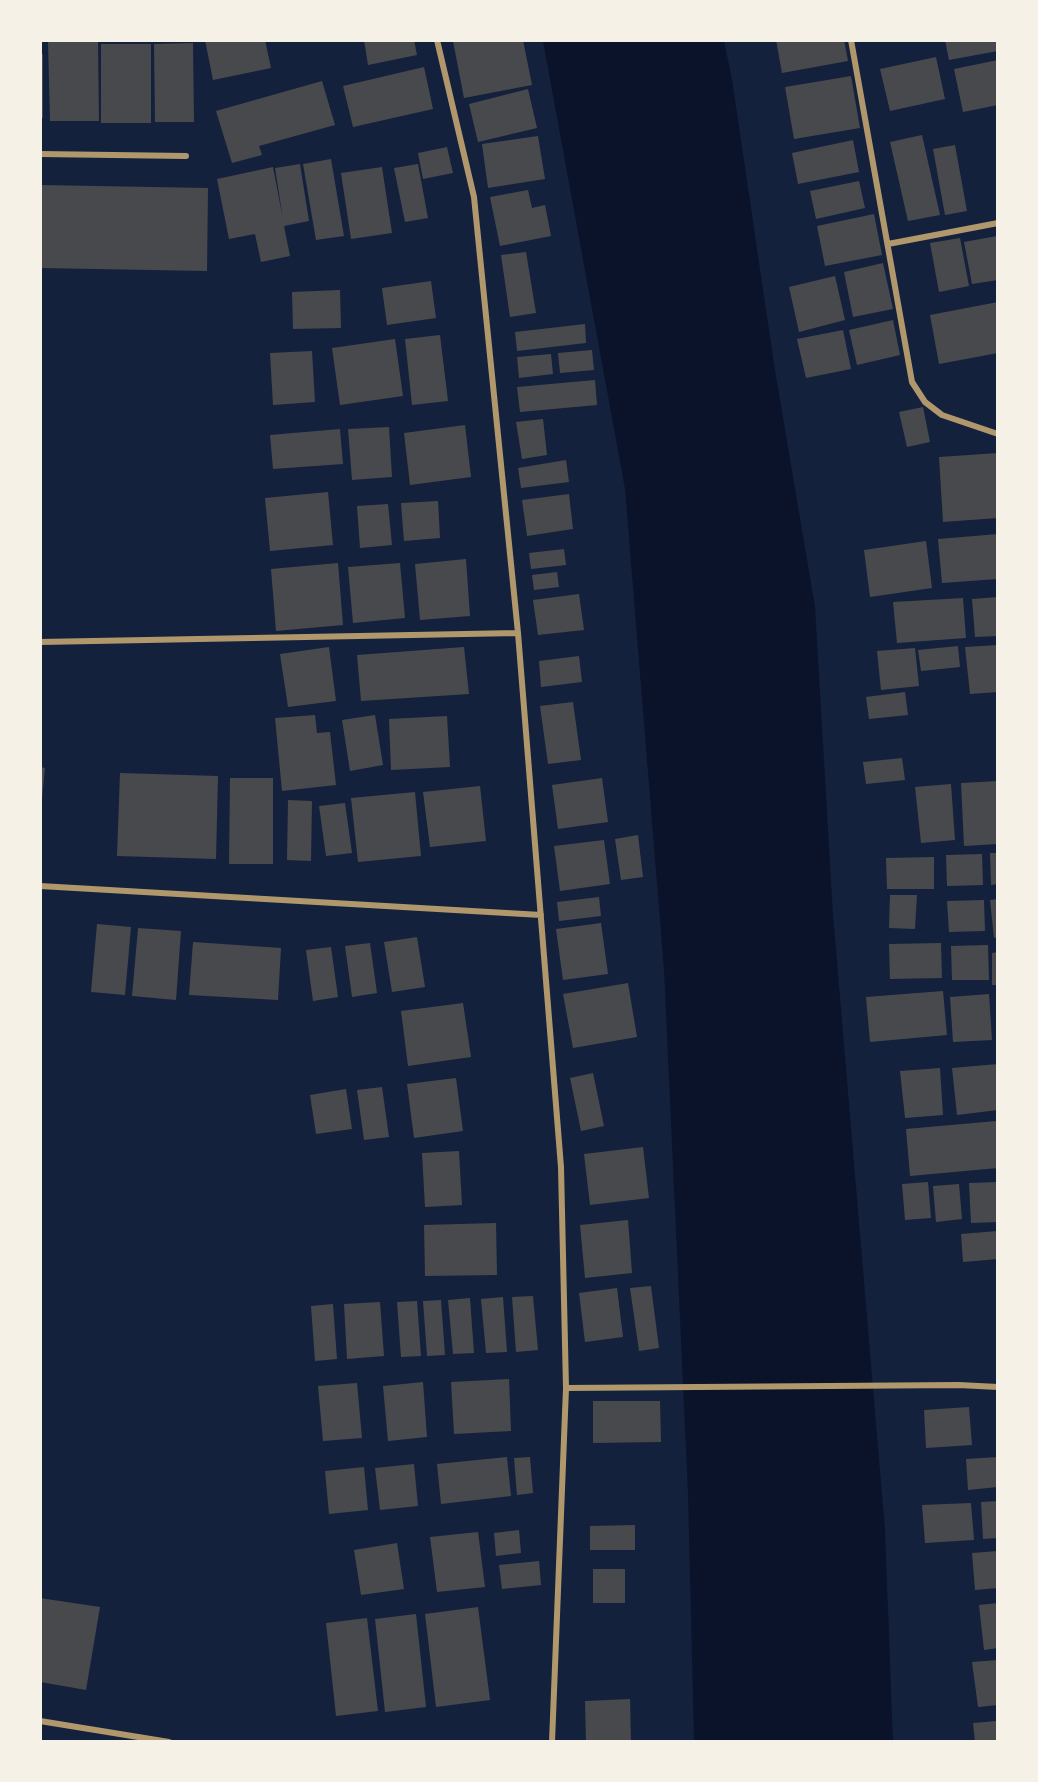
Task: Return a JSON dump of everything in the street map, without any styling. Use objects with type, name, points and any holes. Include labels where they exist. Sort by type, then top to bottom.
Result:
[{"type":"street","points":[[437,40],[474,197],[518,633],[561,1167],[566,1388],[552,1742]]},
{"type":"street","points":[[851,40],[912,382],[925,402],[942,415],[998,434]]},
{"type":"street","points":[[40,154],[186,156]]},
{"type":"street","points":[[888,244],[998,223]]},
{"type":"street","points":[[40,642],[518,633]]},
{"type":"street","points":[[40,886],[541,915]]},
{"type":"street","points":[[566,1388],[959,1385],[998,1387]]},
{"type":"street","points":[[40,1721],[169,1742]]},
{"type":"water","points":[[543,41],[724,41],[732,79],[774,364],[815,607],[833,914],[885,1530],[893,1741],[694,1741],[688,1494],[664,970],[625,489]]},
{"type":"building","points":[[205,40],[265,40],[271,68],[213,80]]},
{"type":"building","points":[[364,40],[414,40],[417,55],[368,65]]},
{"type":"building","points":[[523,40],[532,85],[464,98],[453,41]]},
{"type":"building","points":[[776,40],[844,40],[848,61],[782,73]]},
{"type":"building","points":[[945,40],[998,40],[998,51],[949,60]]},
{"type":"building","points":[[48,42],[98,42],[99,121],[50,121]]},
{"type":"building","points":[[193,43],[194,122],[155,122],[154,44]]},
{"type":"building","points":[[101,44],[151,44],[151,123],[101,123]]},
{"type":"building","points":[[40,54],[43,54],[43,118],[40,118]]},
{"type":"building","points":[[936,57],[945,99],[890,111],[880,69]]},
{"type":"building","points":[[998,60],[998,105],[963,112],[954,69]]},
{"type":"building","points":[[424,67],[433,109],[353,127],[343,86]]},
{"type":"building","points":[[851,76],[860,128],[794,139],[785,87]]},
{"type":"building","points":[[322,81],[335,125],[259,146],[262,155],[232,163],[216,111]]},
{"type":"building","points":[[528,89],[537,128],[478,142],[469,104]]},
{"type":"building","points":[[922,135],[940,215],[908,221],[890,142]]},
{"type":"building","points":[[538,136],[545,179],[488,188],[482,144]]},
{"type":"building","points":[[853,140],[859,172],[798,184],[792,153]]},
{"type":"building","points":[[955,145],[967,211],[945,215],[933,149]]},
{"type":"building","points":[[447,147],[453,173],[423,179],[418,153]]},
{"type":"building","points":[[331,159],[344,236],[316,240],[303,164]]},
{"type":"building","points":[[300,164],[309,221],[284,226],[290,256],[261,262],[255,234],[229,239],[217,179],[273,167],[283,219],[275,168]]},
{"type":"building","points":[[418,164],[428,218],[405,222],[394,168]]},
{"type":"building","points":[[382,167],[392,233],[351,239],[341,173]]},
{"type":"building","points":[[859,181],[865,208],[816,219],[810,191]]},
{"type":"building","points":[[40,185],[208,188],[207,271],[40,268]]},
{"type":"building","points":[[528,190],[532,208],[545,205],[551,236],[500,246],[490,197]]},
{"type":"building","points":[[874,214],[882,255],[825,266],[817,226]]},
{"type":"building","points":[[997,236],[998,280],[972,284],[964,242]]},
{"type":"building","points":[[960,238],[969,286],[939,292],[930,243]]},
{"type":"building","points":[[526,252],[536,313],[510,317],[501,255]]},
{"type":"building","points":[[883,263],[893,309],[853,317],[844,272]]},
{"type":"building","points":[[835,276],[845,320],[799,332],[789,287]]},
{"type":"building","points":[[431,281],[436,318],[387,325],[382,288]]},
{"type":"building","points":[[340,290],[341,328],[293,329],[292,292]]},
{"type":"building","points":[[998,302],[998,353],[939,364],[930,315]]},
{"type":"building","points":[[893,320],[900,355],[857,365],[849,330]]},
{"type":"building","points":[[585,324],[586,343],[517,351],[515,332]]},
{"type":"building","points":[[843,330],[851,369],[806,378],[797,339]]},
{"type":"building","points":[[440,335],[448,401],[412,405],[405,339]]},
{"type":"building","points":[[395,339],[403,396],[340,405],[332,348]]},
{"type":"building","points":[[592,350],[594,370],[560,373],[558,353]]},
{"type":"building","points":[[312,351],[315,402],[273,405],[270,353]]},
{"type":"building","points":[[551,354],[553,374],[519,378],[517,357]]},
{"type":"building","points":[[595,380],[597,405],[520,412],[517,387]]},
{"type":"building","points":[[923,407],[930,442],[907,447],[899,412]]},
{"type":"building","points":[[543,419],[547,455],[522,459],[516,422]]},
{"type":"building","points":[[465,425],[471,477],[410,485],[404,433]]},
{"type":"building","points":[[389,427],[392,477],[352,480],[348,429]]},
{"type":"building","points":[[340,429],[343,464],[273,469],[270,435]]},
{"type":"building","points":[[998,453],[998,518],[943,522],[939,457]]},
{"type":"building","points":[[566,460],[569,482],[521,488],[518,468]]},
{"type":"building","points":[[328,492],[333,545],[270,551],[265,498]]},
{"type":"building","points":[[569,494],[573,529],[527,536],[522,500]]},
{"type":"building","points":[[438,501],[440,538],[404,541],[401,503]]},
{"type":"building","points":[[388,504],[392,545],[360,548],[357,506]]},
{"type":"building","points":[[998,534],[998,579],[942,583],[938,539]]},
{"type":"building","points":[[926,541],[932,588],[870,597],[864,550]]},
{"type":"building","points":[[564,549],[566,565],[531,569],[529,553]]},
{"type":"building","points":[[466,559],[470,616],[420,620],[415,564]]},
{"type":"building","points":[[338,563],[343,625],[276,631],[271,569]]},
{"type":"building","points":[[400,563],[405,618],[353,623],[348,567]]},
{"type":"building","points":[[557,572],[559,587],[534,590],[532,575]]},
{"type":"building","points":[[579,594],[584,630],[538,635],[533,600]]},
{"type":"building","points":[[998,597],[998,636],[975,637],[972,599]]},
{"type":"building","points":[[963,598],[966,638],[897,643],[893,602]]},
{"type":"building","points":[[998,645],[998,692],[970,694],[965,647]]},
{"type":"building","points":[[958,646],[960,667],[921,671],[918,650]]},
{"type":"building","points":[[329,647],[336,701],[288,707],[280,654]]},
{"type":"building","points":[[464,647],[469,694],[361,701],[357,655]]},
{"type":"building","points":[[915,648],[919,686],[881,690],[877,651]]},
{"type":"building","points":[[579,656],[582,682],[541,687],[539,661]]},
{"type":"building","points":[[905,692],[908,715],[869,719],[866,697]]},
{"type":"building","points":[[573,702],[581,760],[548,764],[540,706]]},
{"type":"building","points":[[315,715],[317,733],[330,732],[336,785],[282,791],[275,718]]},
{"type":"building","points":[[375,715],[383,765],[350,771],[342,720]]},
{"type":"building","points":[[447,716],[450,767],[391,770],[389,719]]},
{"type":"building","points":[[902,758],[905,780],[866,784],[863,762]]},
{"type":"building","points":[[40,767],[45,768],[42,799],[40,799]]},
{"type":"building","points":[[120,773],[218,776],[216,859],[117,856]]},
{"type":"building","points":[[230,778],[273,778],[273,864],[229,864]]},
{"type":"building","points":[[602,778],[608,822],[558,829],[552,785]]},
{"type":"building","points":[[998,781],[998,844],[964,846],[961,783]]},
{"type":"building","points":[[951,784],[955,840],[921,843],[915,787]]},
{"type":"building","points":[[480,786],[486,841],[430,847],[423,792]]},
{"type":"building","points":[[415,792],[421,856],[358,862],[351,798]]},
{"type":"building","points":[[288,800],[312,801],[311,861],[287,860]]},
{"type":"building","points":[[345,803],[352,853],[326,856],[319,806]]},
{"type":"building","points":[[638,835],[643,877],[621,880],[615,839]]},
{"type":"building","points":[[604,840],[610,884],[560,891],[554,846]]},
{"type":"building","points":[[990,853],[998,853],[998,884],[991,885]]},
{"type":"building","points":[[982,854],[983,885],[947,886],[946,855]]},
{"type":"building","points":[[934,857],[934,889],[887,889],[886,858]]},
{"type":"building","points":[[890,895],[917,895],[915,929],[889,928]]},
{"type":"building","points":[[599,897],[601,916],[559,921],[557,902]]},
{"type":"building","points":[[998,899],[998,937],[994,938],[990,900]]},
{"type":"building","points":[[984,900],[985,931],[949,932],[947,901]]},
{"type":"building","points":[[601,923],[608,974],[563,980],[556,929]]},
{"type":"building","points":[[97,924],[131,927],[125,995],[91,992]]},
{"type":"building","points":[[138,928],[181,931],[176,1000],[132,996]]},
{"type":"building","points":[[417,937],[425,987],[392,992],[384,942]]},
{"type":"building","points":[[193,942],[281,948],[278,1000],[189,995]]},
{"type":"building","points":[[370,943],[377,993],[352,997],[345,946]]},
{"type":"building","points":[[941,943],[942,978],[890,979],[889,944]]},
{"type":"building","points":[[988,945],[989,980],[952,980],[951,946]]},
{"type":"building","points":[[331,947],[338,997],[313,1001],[306,950]]},
{"type":"building","points":[[998,952],[998,985],[992,985],[992,953]]},
{"type":"building","points":[[628,983],[637,1037],[573,1048],[563,994]]},
{"type":"building","points":[[943,991],[947,1035],[870,1042],[866,997]]},
{"type":"building","points":[[989,994],[992,1040],[953,1042],[950,997]]},
{"type":"building","points":[[463,1003],[471,1057],[408,1066],[401,1011]]},
{"type":"building","points":[[998,1064],[998,1110],[957,1115],[952,1068]]},
{"type":"building","points":[[940,1068],[943,1115],[905,1118],[900,1071]]},
{"type":"building","points":[[593,1073],[604,1126],[581,1131],[570,1078]]},
{"type":"building","points":[[456,1078],[463,1131],[414,1138],[407,1084]]},
{"type":"building","points":[[382,1087],[389,1137],[364,1140],[357,1090]]},
{"type":"building","points":[[346,1089],[352,1129],[316,1134],[310,1095]]},
{"type":"building","points":[[996,1121],[998,1168],[910,1176],[906,1129]]},
{"type":"building","points":[[643,1147],[649,1198],[590,1205],[584,1154]]},
{"type":"building","points":[[459,1151],[462,1205],[425,1207],[422,1153]]},
{"type":"building","points":[[928,1182],[931,1218],[905,1220],[902,1184]]},
{"type":"building","points":[[998,1182],[998,1222],[971,1223],[969,1183]]},
{"type":"building","points":[[959,1184],[962,1219],[936,1222],[933,1186]]},
{"type":"building","points":[[628,1220],[632,1273],[585,1278],[580,1225]]},
{"type":"building","points":[[496,1223],[497,1275],[425,1276],[424,1225]]},
{"type":"building","points":[[998,1231],[998,1259],[963,1262],[961,1234]]},
{"type":"building","points":[[651,1286],[659,1348],[639,1351],[630,1288]]},
{"type":"building","points":[[617,1288],[623,1337],[585,1342],[579,1293]]},
{"type":"building","points":[[533,1296],[538,1350],[516,1352],[512,1297]]},
{"type":"building","points":[[503,1297],[507,1352],[486,1353],[481,1299]]},
{"type":"building","points":[[470,1298],[474,1353],[453,1354],[448,1300]]},
{"type":"building","points":[[441,1300],[445,1355],[427,1356],[423,1301]]},
{"type":"building","points":[[417,1301],[421,1356],[401,1357],[397,1302]]},
{"type":"building","points":[[380,1302],[384,1356],[347,1359],[344,1304]]},
{"type":"building","points":[[333,1304],[337,1359],[315,1361],[311,1306]]},
{"type":"building","points":[[509,1379],[511,1431],[454,1434],[451,1382]]},
{"type":"building","points":[[423,1382],[427,1437],[388,1441],[383,1386]]},
{"type":"building","points":[[357,1383],[362,1438],[323,1441],[318,1386]]},
{"type":"building","points":[[593,1401],[660,1401],[661,1442],[593,1443]]},
{"type":"building","points":[[969,1407],[972,1445],[926,1448],[924,1410]]},
{"type":"building","points":[[507,1457],[511,1496],[441,1504],[437,1464]]},
{"type":"building","points":[[530,1457],[533,1493],[517,1495],[514,1458]]},
{"type":"building","points":[[998,1457],[998,1487],[968,1490],[966,1459]]},
{"type":"building","points":[[414,1464],[418,1506],[380,1510],[375,1468]]},
{"type":"building","points":[[364,1467],[368,1510],[329,1514],[325,1471]]},
{"type":"building","points":[[998,1501],[998,1538],[983,1539],[981,1502]]},
{"type":"building","points":[[971,1503],[974,1540],[925,1543],[922,1505]]},
{"type":"building","points":[[635,1525],[635,1550],[590,1550],[590,1526]]},
{"type":"building","points":[[519,1530],[521,1553],[496,1556],[494,1533]]},
{"type":"building","points":[[478,1532],[485,1587],[437,1592],[430,1537]]},
{"type":"building","points":[[397,1543],[404,1589],[361,1595],[354,1550]]},
{"type":"building","points":[[998,1551],[998,1588],[975,1590],[972,1553]]},
{"type":"building","points":[[539,1561],[541,1585],[502,1589],[499,1565]]},
{"type":"building","points":[[593,1569],[625,1569],[625,1603],[593,1603]]},
{"type":"building","points":[[40,1598],[100,1607],[86,1690],[40,1682]]},
{"type":"building","points":[[998,1603],[998,1648],[984,1650],[979,1605]]},
{"type":"building","points":[[478,1607],[490,1700],[436,1707],[425,1614]]},
{"type":"building","points":[[416,1614],[426,1707],[385,1712],[375,1619]]},
{"type":"building","points":[[367,1618],[378,1711],[336,1716],[326,1623]]},
{"type":"building","points":[[998,1660],[998,1705],[978,1707],[972,1662]]},
{"type":"building","points":[[630,1699],[631,1742],[586,1742],[585,1701]]},
{"type":"building","points":[[996,1721],[998,1742],[975,1742],[973,1723]]}]
